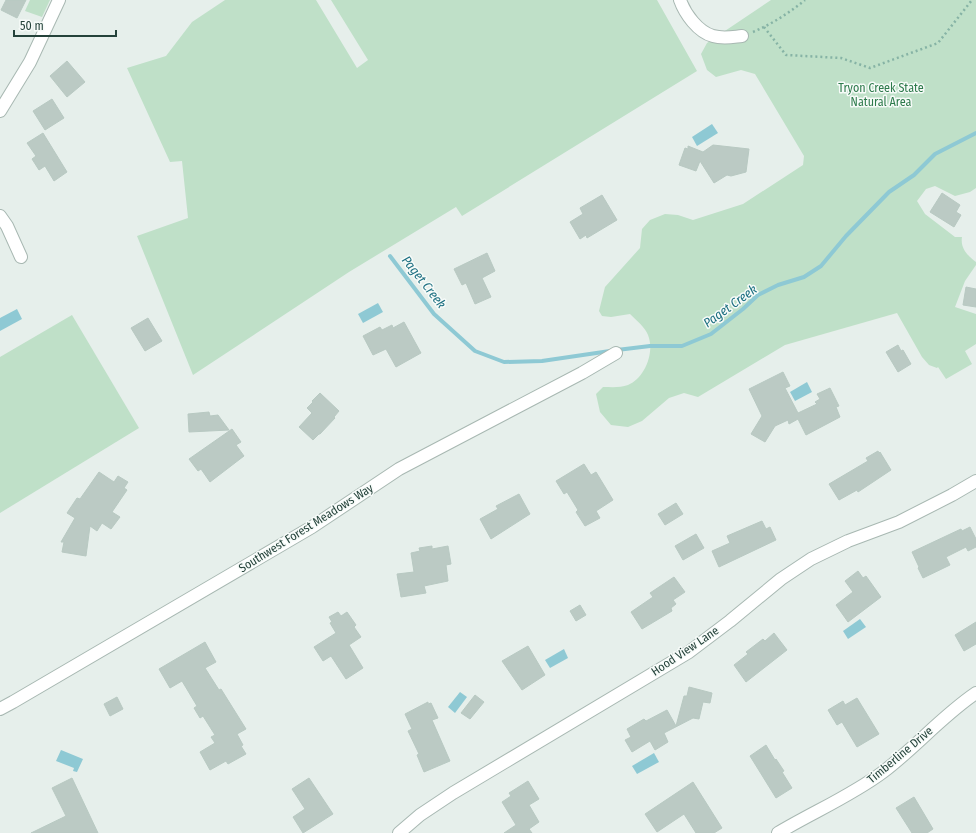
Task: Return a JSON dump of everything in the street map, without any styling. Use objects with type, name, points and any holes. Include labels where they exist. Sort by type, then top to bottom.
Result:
[{"type":"street","points":[[0,111],[30,62],[59,0]]},
{"type":"street","points":[[680,0],[691,19],[701,30],[706,33],[712,36],[728,38],[742,36]]},
{"type":"street","points":[[0,216],[8,226],[21,258]]},
{"type":"street","name":"Southwest Forest Meadows Way","points":[[0,709],[312,527],[399,469],[582,373],[616,353]]},
{"type":"street","name":"Hood View Lane","points":[[399,833],[420,815],[453,793],[689,652],[730,621],[781,579],[811,559],[848,541],[899,522],[976,481]]},
{"type":"street","name":"Timberline Drive","points":[[778,833],[873,779],[905,753],[950,712],[976,692]]},
{"type":"path","points":[[742,36],[764,27],[805,0]]},
{"type":"path","points":[[764,27],[786,54],[841,58],[870,68],[938,43],[972,0]]},
{"type":"green space","points":[[30,0],[50,0],[42,17],[25,11]]},
{"type":"green space","points":[[225,0],[316,0],[357,68],[368,60],[331,0],[657,0],[697,71],[462,216],[456,207],[349,272],[193,375],[137,236],[188,218],[182,161],[170,162],[127,68],[166,56],[192,22]]},
{"type":"green space","name":"Tryon Creek State Natural Area","points":[[771,0],[976,0],[976,188],[970,192],[955,196],[935,186],[926,189],[917,201],[925,214],[955,237],[962,237],[963,248],[976,262],[976,265],[965,281],[955,307],[976,314],[976,344],[965,351],[972,364],[946,379],[938,367],[929,365],[922,357],[897,313],[785,345],[698,397],[684,393],[669,398],[642,421],[628,427],[611,425],[600,412],[596,394],[603,387],[625,386],[634,382],[644,371],[647,364],[650,342],[645,329],[630,314],[611,317],[602,316],[599,311],[605,287],[640,248],[642,229],[650,220],[665,214],[678,215],[693,220],[743,204],[803,165],[804,156],[755,74],[741,70],[716,77],[707,70],[701,54],[707,43]]},
{"type":"green space","points":[[72,315],[139,428],[0,513],[0,357]]},
{"type":"water","points":[[712,124],[718,133],[697,146],[692,137]]},
{"type":"water","points":[[378,303],[383,312],[363,323],[358,314]]},
{"type":"water","points":[[17,309],[22,319],[0,331],[0,318]]},
{"type":"water","points":[[807,382],[812,392],[795,401],[790,392]]},
{"type":"water","points":[[860,619],[866,627],[848,639],[843,631]]},
{"type":"water","points":[[564,649],[568,658],[550,668],[545,660]]},
{"type":"water","points":[[460,692],[467,697],[455,713],[448,707]]},
{"type":"water","points":[[61,750],[83,759],[77,772],[73,771],[74,768],[56,761]]},
{"type":"water","points":[[654,753],[659,762],[637,774],[632,766]]},
{"type":"building","points":[[6,0],[26,0],[17,18],[1,10]]},
{"type":"building","points":[[67,61],[85,82],[67,97],[50,76]]},
{"type":"building","points":[[52,99],[64,118],[45,130],[33,111]]},
{"type":"building","points":[[43,133],[67,172],[54,181],[45,166],[39,170],[32,159],[36,156],[27,143]]},
{"type":"building","points":[[713,145],[749,149],[746,172],[731,176],[727,175],[714,183],[700,161],[696,171],[679,165],[685,148],[688,149],[688,146],[703,152]]},
{"type":"building","points":[[942,193],[960,205],[956,212],[961,215],[954,227],[930,212]]},
{"type":"building","points":[[602,195],[617,220],[587,238],[586,235],[580,239],[570,222],[583,214],[580,208]]},
{"type":"building","points":[[487,253],[495,271],[482,278],[491,297],[475,304],[466,283],[462,285],[454,269]]},
{"type":"building","points":[[966,287],[976,289],[976,307],[963,305]]},
{"type":"building","points":[[148,318],[162,341],[145,351],[131,328]]},
{"type":"building","points":[[404,322],[421,353],[396,367],[386,349],[373,355],[363,336],[380,327],[382,330],[392,325],[393,328]]},
{"type":"building","points":[[898,345],[901,351],[903,350],[911,364],[898,372],[886,352]]},
{"type":"building","points":[[783,372],[790,386],[785,388],[798,413],[817,404],[815,402],[820,399],[817,394],[830,388],[839,406],[836,407],[840,417],[806,435],[798,419],[789,424],[788,420],[775,426],[765,442],[751,434],[762,416],[749,389]]},
{"type":"building","points":[[320,393],[339,411],[334,417],[335,418],[313,440],[299,427],[312,413],[307,408]]},
{"type":"building","points":[[209,412],[210,416],[218,415],[229,430],[189,432],[188,414]]},
{"type":"building","points":[[232,429],[241,442],[236,445],[244,456],[210,482],[201,469],[198,471],[189,459]]},
{"type":"building","points":[[878,451],[891,470],[858,492],[857,490],[839,500],[829,484],[868,461],[866,458]]},
{"type":"building","points":[[584,464],[591,475],[596,472],[613,500],[596,511],[600,518],[585,526],[576,512],[578,510],[567,492],[564,494],[556,481]]},
{"type":"building","points":[[99,472],[114,482],[118,476],[128,482],[124,488],[127,490],[112,512],[120,517],[111,529],[102,523],[97,531],[90,526],[86,556],[62,552],[64,542],[61,542],[75,518],[67,513],[77,498],[80,499]]},
{"type":"building","points":[[519,494],[530,514],[491,539],[480,519],[498,509],[496,506]]},
{"type":"building","points":[[676,503],[683,514],[665,525],[658,514]]},
{"type":"building","points":[[762,521],[766,529],[770,527],[776,540],[719,567],[712,551],[730,543],[727,536]]},
{"type":"building","points":[[970,527],[976,539],[976,547],[968,551],[966,547],[946,557],[950,565],[923,578],[912,552],[961,529],[962,531]]},
{"type":"building","points":[[696,534],[704,548],[683,560],[675,546]]},
{"type":"building","points":[[432,546],[432,549],[448,546],[451,564],[446,565],[448,581],[424,586],[426,593],[401,597],[397,574],[414,572],[411,553],[420,551],[419,548]]},
{"type":"building","points":[[858,571],[863,578],[866,576],[881,597],[848,622],[836,605],[853,592],[845,581]]},
{"type":"building","points":[[674,577],[685,592],[673,600],[676,604],[671,608],[672,611],[642,629],[631,612],[653,597],[650,593]]},
{"type":"building","points":[[580,605],[586,615],[576,621],[570,611]]},
{"type":"building","points":[[338,612],[341,616],[347,612],[356,625],[354,627],[361,637],[349,645],[363,668],[346,679],[331,656],[323,661],[314,647],[336,633],[330,623],[332,622],[329,617]]},
{"type":"building","points":[[976,622],[976,644],[964,651],[955,635]]},
{"type":"building","points":[[774,633],[787,650],[746,682],[734,665],[748,654],[746,652],[763,639],[765,641]]},
{"type":"building","points":[[205,642],[216,662],[205,668],[219,690],[221,689],[246,729],[237,734],[243,745],[241,746],[246,754],[228,764],[226,761],[210,770],[200,752],[215,743],[211,737],[215,735],[203,716],[200,718],[194,708],[197,706],[182,681],[170,688],[159,669]]},
{"type":"building","points":[[528,646],[545,675],[522,690],[502,661]]},
{"type":"building","points":[[689,687],[712,693],[710,703],[703,702],[699,719],[693,718],[664,733],[668,742],[655,750],[650,741],[632,752],[625,740],[631,737],[627,729],[644,719],[646,721],[667,710],[676,726],[684,696],[687,696]]},
{"type":"building","points":[[475,695],[484,702],[470,719],[461,713]]},
{"type":"building","points":[[117,697],[123,709],[110,716],[104,704]]},
{"type":"building","points":[[857,698],[879,734],[857,747],[842,722],[837,725],[828,710],[843,701],[845,705]]},
{"type":"building","points":[[428,702],[428,704],[431,703],[438,718],[432,720],[450,761],[424,772],[417,755],[419,754],[408,731],[412,729],[405,714]]},
{"type":"building","points":[[766,745],[784,771],[782,772],[792,788],[776,798],[750,756]]},
{"type":"building","points":[[72,778],[98,833],[31,833],[66,816],[52,788]]},
{"type":"building","points":[[309,778],[333,814],[303,833],[293,817],[305,809],[292,789]]},
{"type":"building","points":[[528,781],[539,799],[529,805],[539,822],[529,829],[532,833],[504,833],[516,825],[502,802],[511,796],[509,793]]},
{"type":"building","points":[[693,782],[722,828],[714,833],[696,833],[684,814],[657,832],[645,814]]},
{"type":"building","points":[[914,797],[933,829],[927,833],[912,833],[896,808]]},
{"type":"waterway","name":"Paget Creek","points":[[617,350],[650,346],[682,346],[711,334],[758,295],[778,285],[804,277],[821,266],[846,236],[889,192],[914,175],[935,154],[976,133]]},
{"type":"waterway","name":"Paget Creek","points":[[390,256],[434,314],[475,351],[504,362],[542,361],[610,351]]}]
